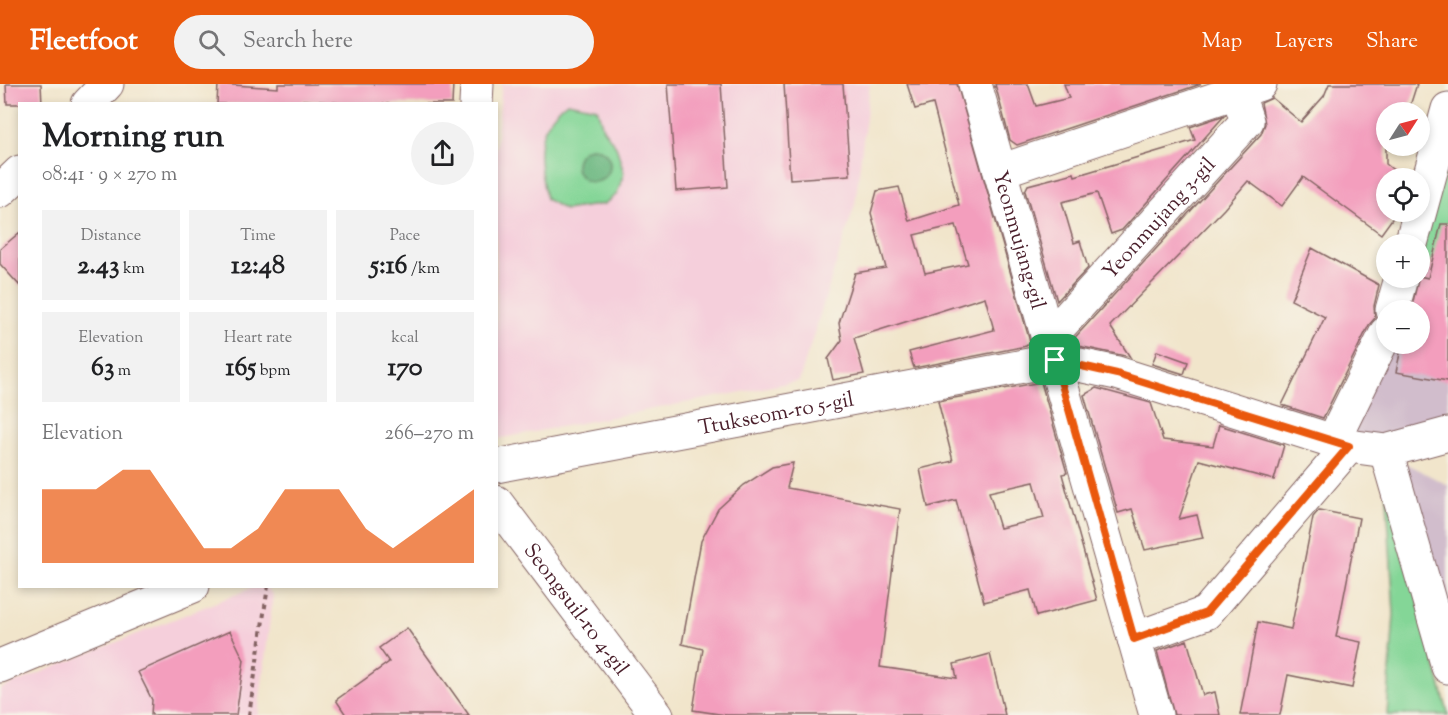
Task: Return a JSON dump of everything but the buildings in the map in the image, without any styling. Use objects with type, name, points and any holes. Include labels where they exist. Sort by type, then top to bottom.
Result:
[{"type":"street","points":[[90,102],[107,84]]},
{"type":"street","points":[[476,102],[477,84]]},
{"type":"street","name":"Yeonmujang-gil","points":[[975,84],[1156,715]]},
{"type":"street","name":"Yeonmujang 3-gil","points":[[1000,171],[1238,88],[1247,121],[1051,350]]},
{"type":"street","points":[[1414,234],[1448,109]]},
{"type":"street","points":[[0,191],[18,174]]},
{"type":"street","points":[[1051,350],[1117,374],[1341,443],[1386,451],[1448,434]]},
{"type":"street","name":"Ttukseom-ro 5-gil","points":[[498,466],[1051,350]]},
{"type":"street","points":[[1134,639],[1206,613],[1341,443],[1377,354]]},
{"type":"street","points":[[1386,451],[1448,667]]},
{"type":"street","name":"Seongsuil-ro 4-gil","points":[[498,505],[657,715]]},
{"type":"street","points":[[0,666],[188,588]]},
{"type":"path","points":[[249,715],[268,588]]},
{"type":"shaded area","points":[[502,84],[870,84],[855,204],[799,381],[498,439],[498,127]]},
{"type":"shaded area","points":[[1430,269],[1448,272],[1448,425],[1389,441],[1344,437],[1386,354],[1430,354],[1430,300],[1403,300],[1406,288],[1430,288]]},
{"type":"shaded area","points":[[1397,459],[1448,485],[1448,648]]},
{"type":"shaded area","points":[[252,588],[267,588],[273,595],[258,715],[0,715],[0,689]]},
{"type":"green space","points":[[567,102],[597,108],[603,129],[616,146],[624,173],[617,194],[604,204],[565,210],[546,199],[541,171],[540,146],[548,123]]},
{"type":"green space","points":[[1448,141],[1448,265],[1430,261],[1430,234],[1422,234],[1425,222],[1430,222],[1430,205]]},
{"type":"green space","points":[[593,148],[605,153],[610,165],[605,177],[593,182],[581,177],[576,165],[581,153]]},
{"type":"green space","points":[[1386,483],[1448,715],[1387,715],[1394,614]]},
{"type":"route","points":[[1055,360],[1117,374],[1349,446],[1206,613],[1134,639],[1055,360]]}]
